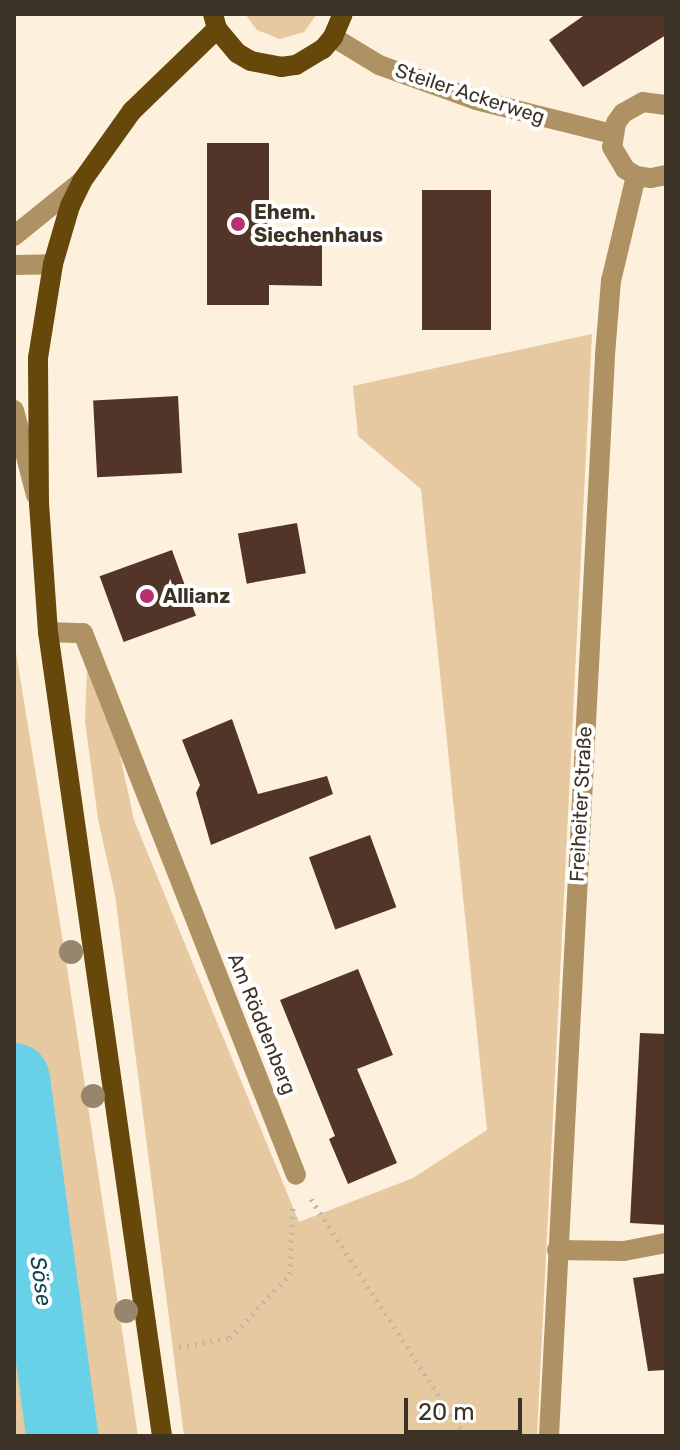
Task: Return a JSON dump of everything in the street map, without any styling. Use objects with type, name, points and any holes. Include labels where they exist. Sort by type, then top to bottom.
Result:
[{"type":"main road","points":[[162,1436],[48,632],[39,503],[38,358],[53,264],[70,206],[82,181],[132,111],[215,21],[237,53],[251,61],[281,67],[311,58],[333,37],[343,14]]},
{"type":"street","name":"Steiler Ackerweg","points":[[333,37],[379,65],[476,100],[612,134]]},
{"type":"street","points":[[666,105],[643,102],[632,106],[616,123],[612,134],[617,159],[636,176],[651,178],[666,175]]},
{"type":"street","name":"Freiheiter Straße","points":[[549,1436],[606,340],[611,281],[636,176]]},
{"type":"street","points":[[14,236],[82,181]]},
{"type":"street","points":[[14,265],[53,264]]},
{"type":"street","points":[[14,410],[39,503]]},
{"type":"street","name":"Am Röddenberg","points":[[48,632],[83,633],[296,1175]]},
{"type":"street","points":[[557,1250],[624,1251],[666,1243]]},
{"type":"path","points":[[296,1175],[465,1436]]},
{"type":"path","points":[[150,1353],[230,1338],[290,1274],[293,1207]]},
{"type":"shaded area","points":[[245,14],[317,14],[304,32],[280,39],[257,30]]},
{"type":"shaded area","points":[[592,334],[537,1436],[184,1436],[115,895],[98,819],[85,721],[87,671],[120,755],[134,820],[299,1222],[413,1178],[487,1130],[421,489],[358,436],[353,386]]},
{"type":"shaded area","points":[[14,640],[64,948],[138,1436],[14,1436]]},
{"type":"building","points":[[586,14],[666,14],[666,35],[583,87],[549,40]]},
{"type":"building","name":"Ehem. Siechenhaus","points":[[207,143],[269,143],[269,230],[322,230],[322,286],[269,285],[269,305],[207,305]]},
{"type":"building","points":[[422,190],[491,190],[491,330],[422,330]]},
{"type":"building","points":[[178,396],[182,473],[97,477],[93,400]]},
{"type":"building","points":[[297,523],[306,573],[247,584],[238,533]]},
{"type":"building","name":"Allianz","points":[[172,550],[196,616],[124,642],[100,576]]},
{"type":"building","points":[[232,719],[258,794],[327,776],[333,794],[211,845],[196,793],[200,785],[182,740]]},
{"type":"building","points":[[370,835],[396,907],[335,930],[309,857]]},
{"type":"building","points":[[358,969],[393,1055],[357,1069],[397,1163],[348,1184],[329,1139],[335,1136],[280,1000]]},
{"type":"building","points":[[640,1033],[666,1034],[666,1225],[630,1223]]},
{"type":"building","points":[[666,1273],[666,1370],[648,1371],[633,1278]]},
{"type":"waterway","name":"Söse","points":[[14,1079],[62,1436]]},
{"type":"place","name":"Ehem. Siechenhaus","points":[[238,224]]},
{"type":"place","name":"Allianz","points":[[147,596]]}]
